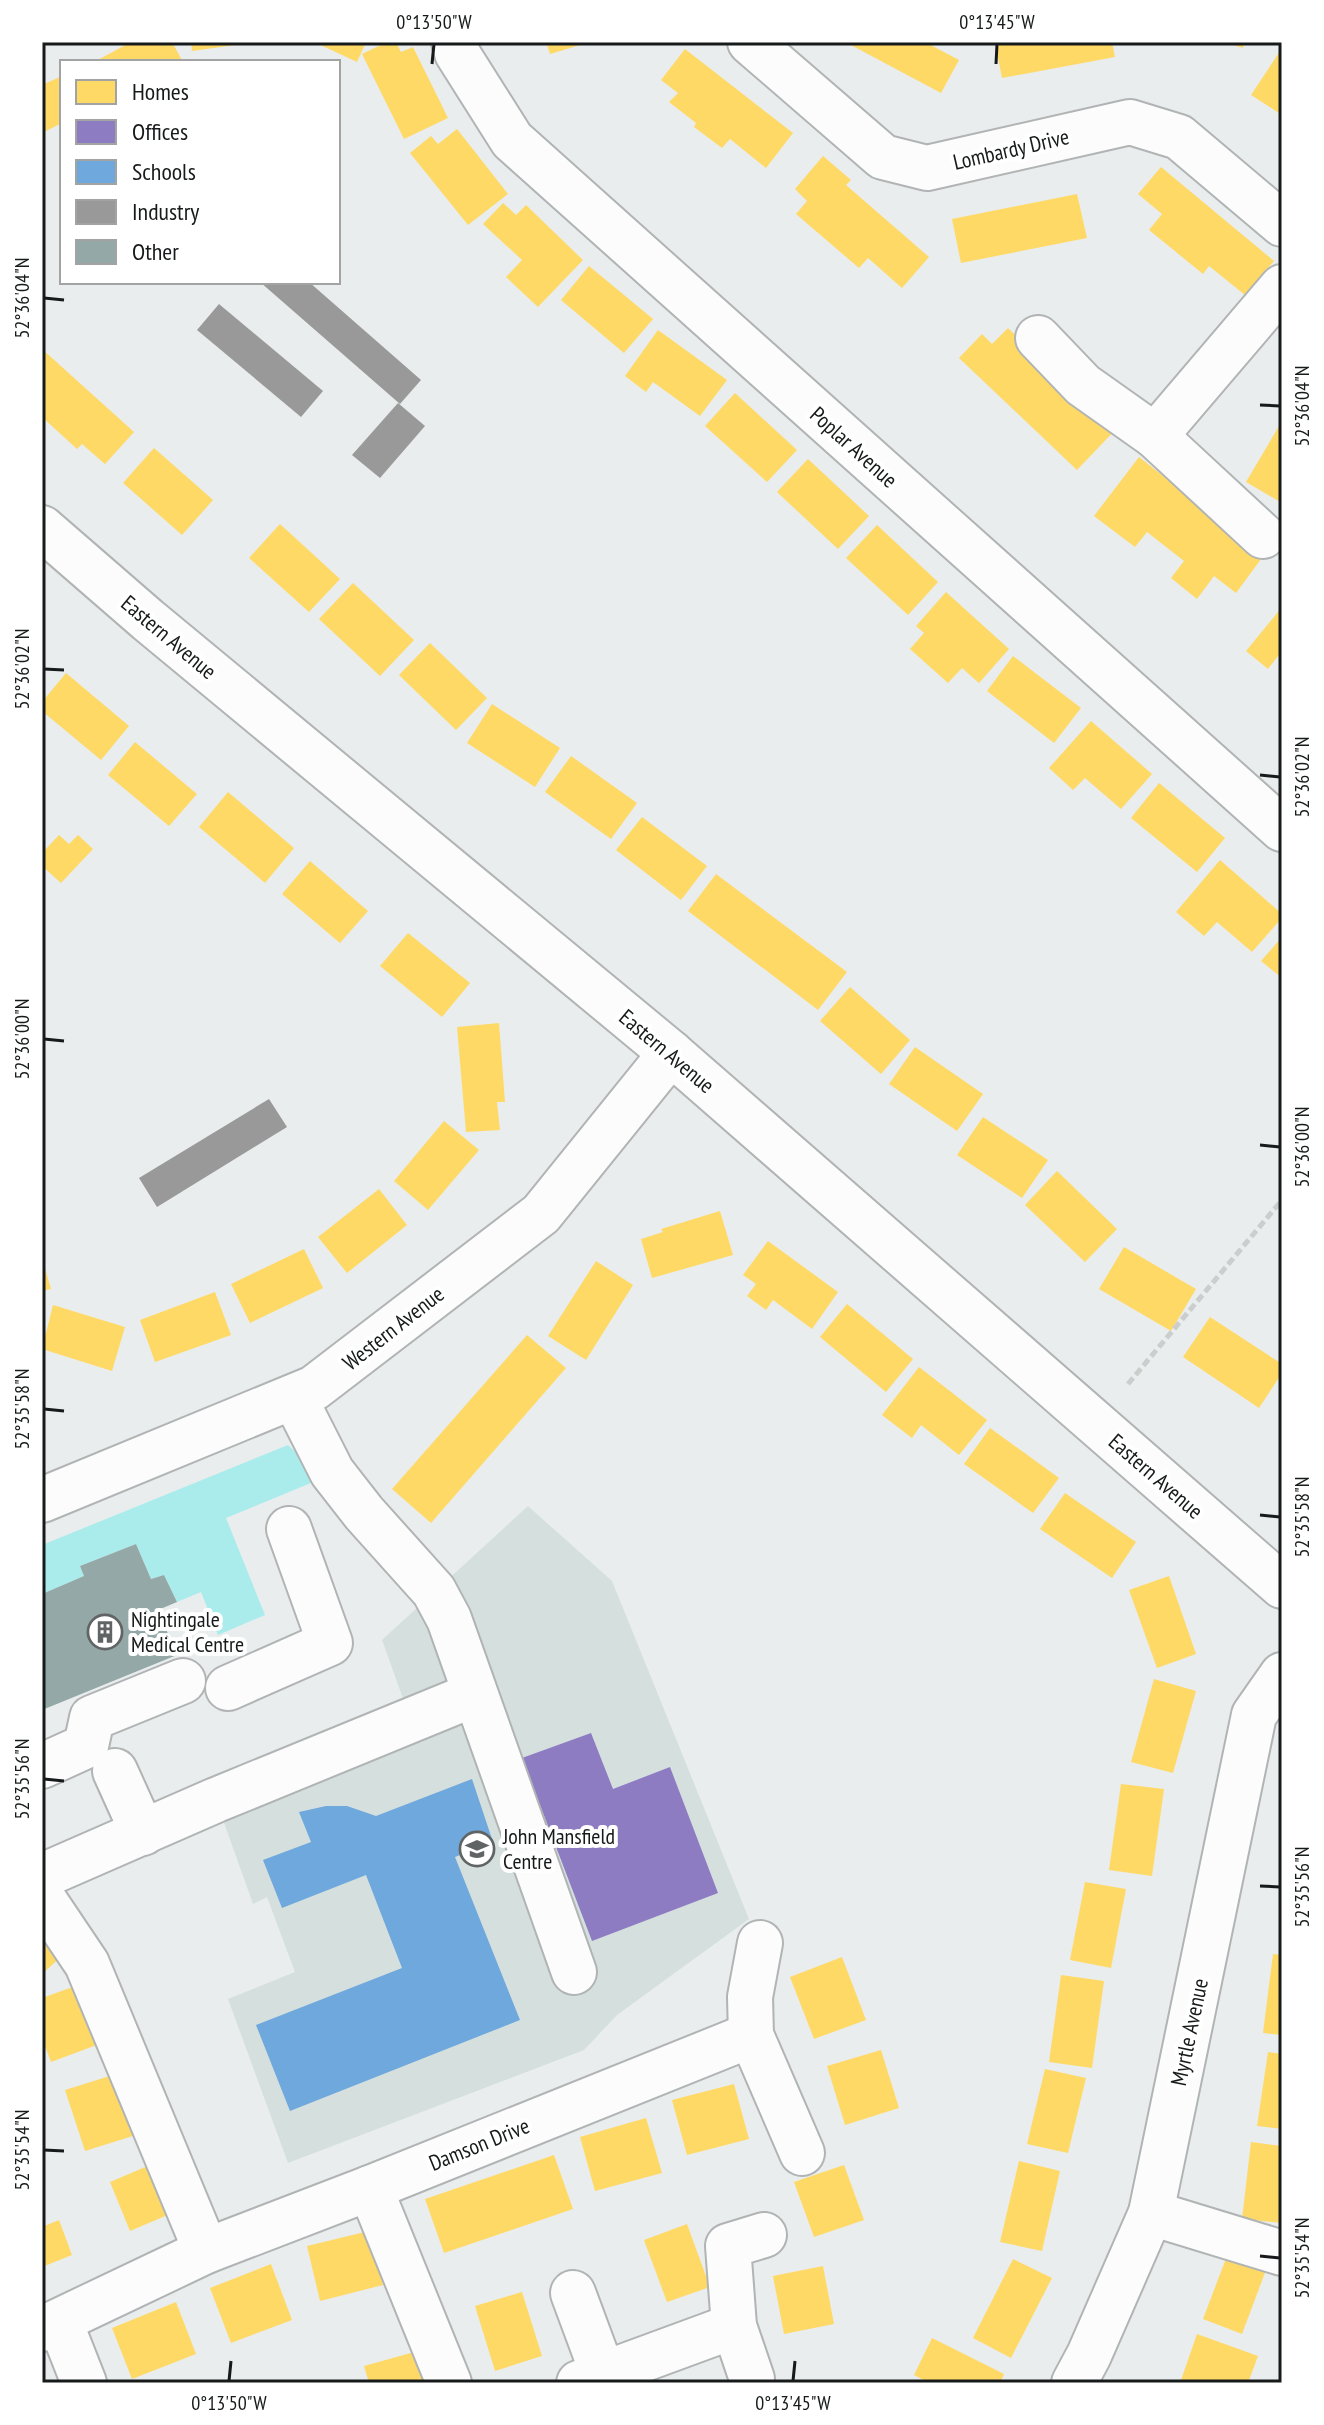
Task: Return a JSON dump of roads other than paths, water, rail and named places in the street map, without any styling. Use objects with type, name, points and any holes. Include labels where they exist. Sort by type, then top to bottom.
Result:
[{"type":"street","name":"Poplar Avenue","points":[[454,42],[457,53],[512,140],[1282,829]]},
{"type":"street","name":"Lombardy Drive","points":[[750,42],[883,157],[927,168],[1130,122],[1179,137],[1282,224]]},
{"type":"street","points":[[1155,436],[1282,287]]},
{"type":"street","points":[[1038,338],[1083,385],[1155,436],[1263,536]]},
{"type":"street","name":"Eastern Avenue","points":[[42,528],[160,630],[671,1053],[1282,1586]]},
{"type":"street","name":"Western Avenue","points":[[42,1500],[314,1388],[541,1214],[671,1053]]},
{"type":"street","points":[[294,1397],[332,1472],[434,1591],[449,1619],[574,1972]]},
{"type":"street","points":[[228,1688],[330,1643],[289,1529]]},
{"type":"street","name":"Myrtle Avenue","points":[[1074,2383],[1151,2213],[1254,1715],[1282,1675]]},
{"type":"street","points":[[42,1766],[86,1746],[92,1718],[183,1681]]},
{"type":"street","points":[[42,1876],[475,1694]]},
{"type":"street","points":[[115,1771],[143,1833]]},
{"type":"street","points":[[42,1897],[87,1964],[206,2251]]},
{"type":"street","points":[[760,1943],[750,1997],[751,2035],[802,2153]]},
{"type":"street","name":"Damson Drive","points":[[51,2325],[206,2251],[751,2035]]},
{"type":"street","points":[[370,2188],[449,2383]]},
{"type":"street","points":[[1151,2213],[1282,2253]]},
{"type":"street","points":[[752,2379],[734,2326],[728,2246],[764,2235]]},
{"type":"street","points":[[573,2293],[591,2378],[734,2326]]},
{"type":"street","points":[[51,2325],[84,2383]]},
{"type":"place","name":"Nightingale Medical Centre","points":[[105,1632]]},
{"type":"place","name":"John Mansfield Centre","points":[[477,1849]]}]
